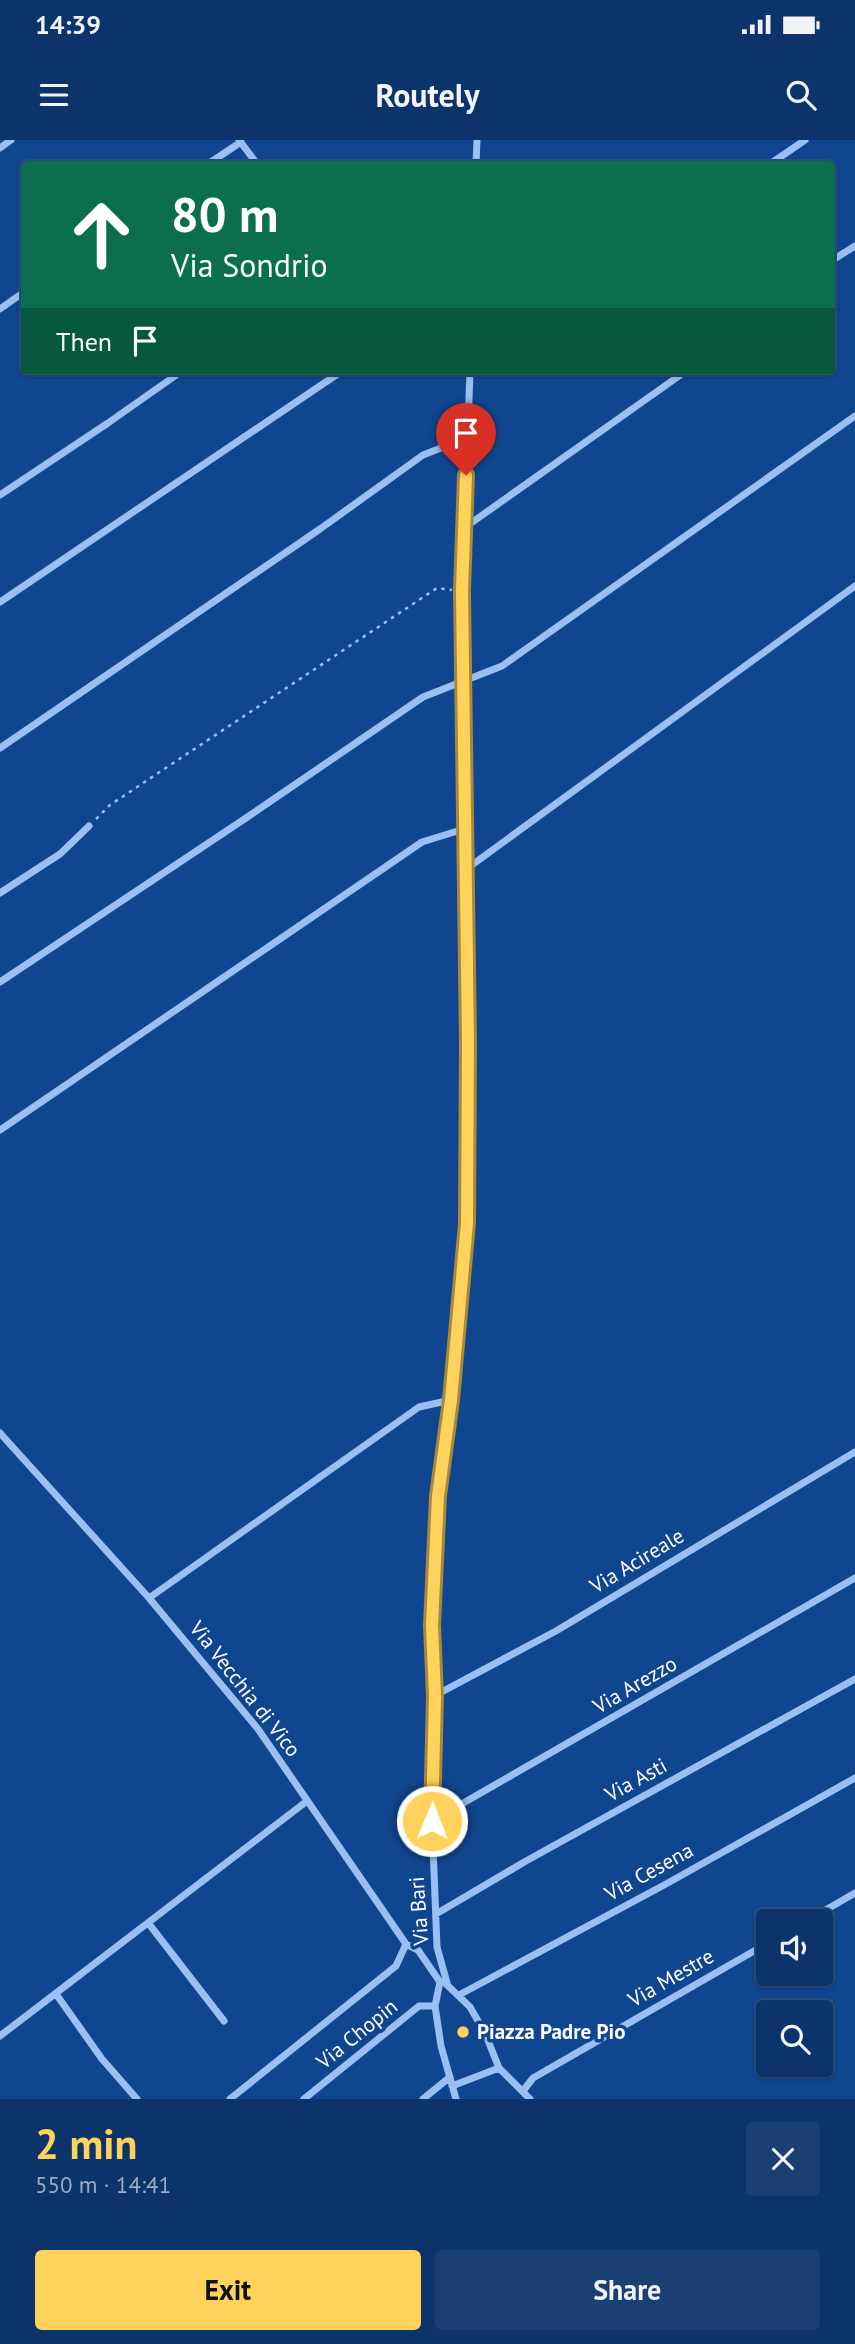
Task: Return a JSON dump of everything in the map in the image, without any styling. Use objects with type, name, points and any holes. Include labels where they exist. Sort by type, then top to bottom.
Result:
[{"type":"street","points":[[0,148],[11,140]]},
{"type":"street","points":[[476,161],[477,140]]},
{"type":"street","points":[[774,161],[805,140]]},
{"type":"street","points":[[212,161],[240,141],[255,161]]},
{"type":"street","points":[[835,258],[855,246]]},
{"type":"street","points":[[0,309],[21,294]]},
{"type":"street","points":[[0,495],[176,375]]},
{"type":"street","points":[[0,602],[336,375]]},
{"type":"street","name":"Via Bari","points":[[456,2099],[440,2046],[435,2006],[443,1983],[437,1947],[432,1821],[435,1696],[432,1625],[438,1496],[451,1400],[467,1223],[462,591],[471,375]]},
{"type":"street","points":[[464,528],[680,375]]},
{"type":"street","points":[[0,982],[423,697],[502,666],[855,415]]},
{"type":"street","points":[[0,748],[320,529],[423,455],[446,446],[467,449]]},
{"type":"street","points":[[465,870],[855,586]]},
{"type":"street","points":[[0,893],[60,854],[89,826]]},
{"type":"street","points":[[0,1130],[422,842],[464,829]]},
{"type":"street","points":[[149,1598],[419,1407],[451,1400]]},
{"type":"street","name":"Via Vecchia di Vico","points":[[0,1433],[149,1598],[258,1729],[406,1944],[418,1950],[443,1983],[470,2007],[485,2033],[499,2068]]},
{"type":"street","name":"Via Acireale","points":[[435,1696],[556,1631],[855,1452]]},
{"type":"street","name":"Via Arezzo","points":[[432,1821],[855,1578]]},
{"type":"street","name":"Via Asti","points":[[436,1914],[526,1861],[855,1679]]},
{"type":"street","name":"Via Cesena","points":[[459,1995],[666,1884],[855,1778]]},
{"type":"street","points":[[0,2036],[307,1801]]},
{"type":"street","points":[[827,1909],[855,1893]]},
{"type":"street","points":[[149,1924],[224,2021]]},
{"type":"street","points":[[230,2099],[396,1966],[406,1944]]},
{"type":"street","name":"Via Mestre","points":[[523,2091],[533,2078],[756,1950]]},
{"type":"street","points":[[56,1994],[102,2059],[137,2099]]},
{"type":"street","name":"Via Chopin","points":[[304,2099],[419,2006],[435,2006]]},
{"type":"street","points":[[452,2086],[499,2068],[530,2099]]},
{"type":"street","points":[[423,2099],[450,2077]]},
{"type":"path","points":[[89,826],[110,805],[437,588],[462,591]]},
{"type":"place","name":"Piazza Padre Pio","points":[[463,2032]]},
{"type":"route","points":[[432,1821],[435,1696],[432,1625],[438,1496],[451,1400],[467,1223],[468,1042],[462,591],[466,475]]}]
